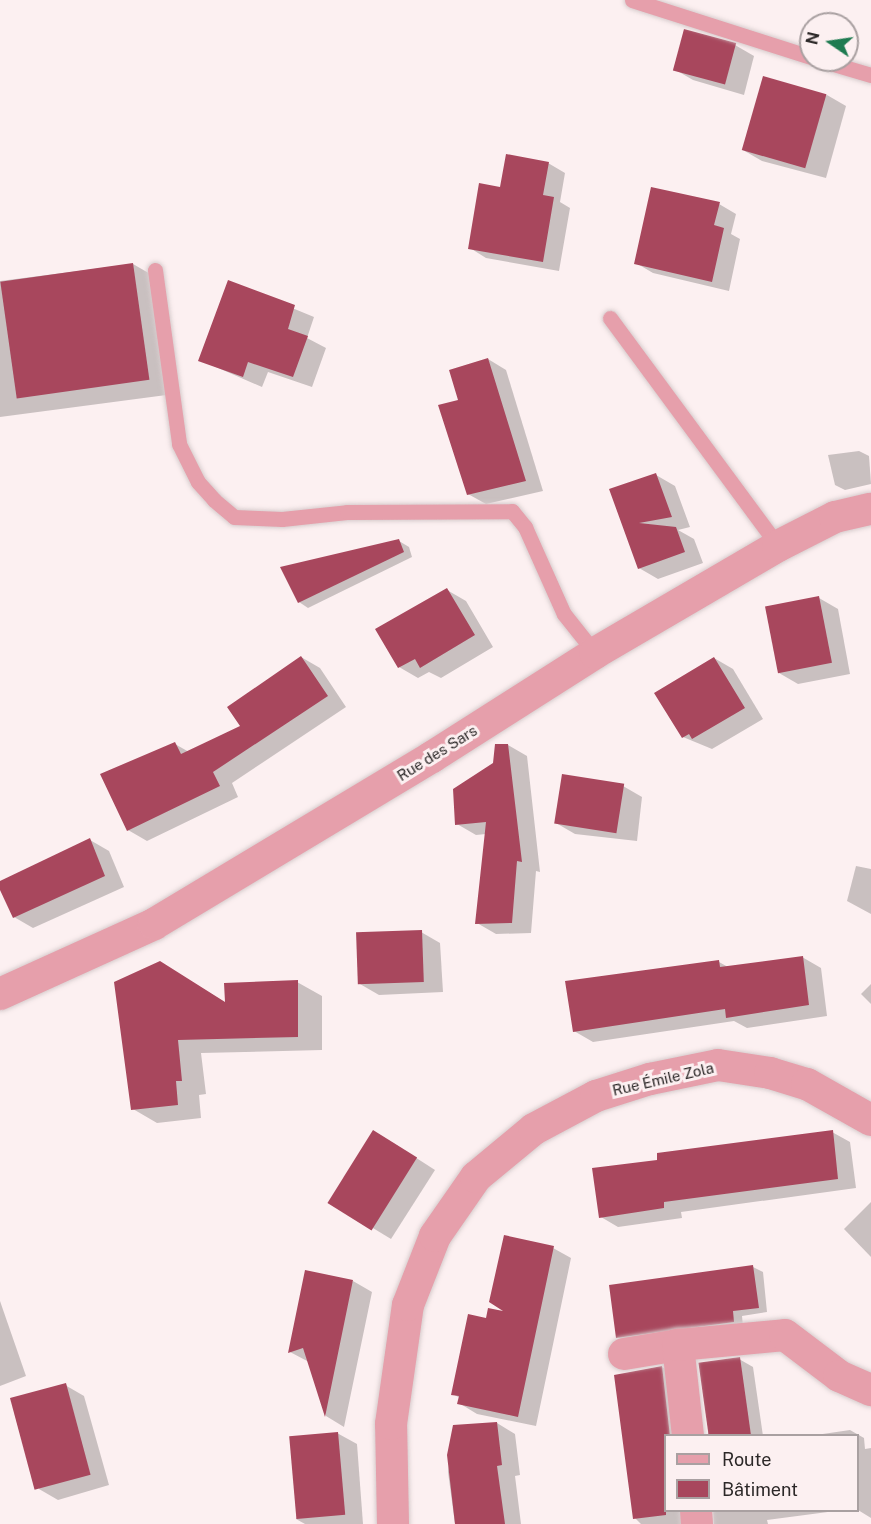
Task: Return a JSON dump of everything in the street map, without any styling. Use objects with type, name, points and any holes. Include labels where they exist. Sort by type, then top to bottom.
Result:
[{"type":"street","name":"Rue des Sars","points":[[0,994],[154,924],[432,757],[595,653],[778,546],[835,517],[871,509]]},
{"type":"street","name":"Rue Émile Zola","points":[[393,1524],[391,1424],[408,1305],[435,1236],[476,1177],[534,1129],[596,1096],[650,1079],[718,1065],[770,1073],[807,1084],[871,1120]]},
{"type":"street","points":[[624,1354],[678,1345],[785,1335],[839,1376],[871,1390]]},
{"type":"street","points":[[678,1345],[688,1434]]},
{"type":"lane","points":[[632,0],[799,53]]},
{"type":"lane","points":[[155,270],[179,444],[198,482],[214,500],[234,517],[282,519],[347,512],[512,511],[525,527],[564,614],[595,653]]},
{"type":"lane","points":[[610,318],[778,546]]},
{"type":"building","points":[[684,29],[736,43],[725,85],[673,71]]},
{"type":"building","points":[[763,76],[826,94],[805,168],[742,150]]},
{"type":"building","points":[[506,154],[549,162],[543,195],[554,197],[543,262],[468,249],[479,183],[500,187]]},
{"type":"building","points":[[651,187],[720,202],[714,225],[724,228],[712,282],[634,264]]},
{"type":"building","points":[[133,263],[149,380],[17,399],[0,282]]},
{"type":"building","points":[[228,280],[295,305],[288,329],[308,336],[293,377],[248,362],[243,377],[198,361]]},
{"type":"building","points":[[488,358],[526,481],[467,495],[438,405],[458,400],[449,370]]},
{"type":"building","points":[[656,473],[672,517],[639,523],[676,527],[685,552],[638,569],[609,489]]},
{"type":"building","points":[[399,539],[404,552],[298,603],[280,567]]},
{"type":"building","points":[[447,588],[475,635],[420,668],[415,659],[398,668],[375,629]]},
{"type":"building","points":[[819,596],[832,663],[778,673],[765,606]]},
{"type":"building","points":[[301,656],[328,696],[213,772],[220,786],[127,831],[100,774],[175,742],[181,754],[240,726],[227,707]]},
{"type":"building","points":[[714,657],[745,708],[692,739],[689,734],[682,738],[654,693]]},
{"type":"building","points":[[495,744],[508,744],[522,862],[517,861],[512,923],[475,924],[486,822],[455,825],[453,789],[493,763]]},
{"type":"building","points":[[562,774],[624,784],[616,833],[554,823]]},
{"type":"building","points":[[90,838],[105,876],[13,918],[0,890],[0,881]]},
{"type":"building","points":[[422,930],[424,982],[358,984],[356,932]]},
{"type":"building","points":[[803,956],[809,1005],[726,1018],[725,1009],[573,1032],[565,981],[719,960],[720,967]]},
{"type":"building","points":[[160,961],[225,1002],[224,983],[298,980],[298,1037],[178,1040],[182,1081],[176,1081],[178,1105],[131,1110],[114,982]]},
{"type":"building","points":[[373,1130],[417,1158],[372,1230],[327,1203]]},
{"type":"building","points":[[833,1130],[838,1179],[664,1202],[664,1208],[599,1218],[592,1168],[657,1160],[657,1153]]},
{"type":"building","points":[[504,1235],[554,1246],[518,1417],[457,1404],[459,1396],[451,1395],[468,1314],[486,1318],[488,1308],[503,1311],[489,1302]]},
{"type":"building","points":[[753,1265],[759,1308],[733,1311],[734,1322],[616,1338],[609,1285]]},
{"type":"building","points":[[305,1270],[353,1280],[325,1417],[303,1348],[288,1353]]},
{"type":"building","points":[[740,1357],[751,1434],[708,1434],[698,1363]]},
{"type":"building","points":[[662,1366],[670,1434],[664,1434],[664,1512],[666,1515],[633,1519],[614,1375]]},
{"type":"building","points":[[66,1383],[91,1475],[35,1490],[10,1398]]},
{"type":"building","points":[[497,1422],[502,1465],[497,1466],[505,1524],[455,1524],[447,1455],[453,1425]]},
{"type":"building","points":[[338,1432],[345,1515],[296,1519],[289,1436]]}]
